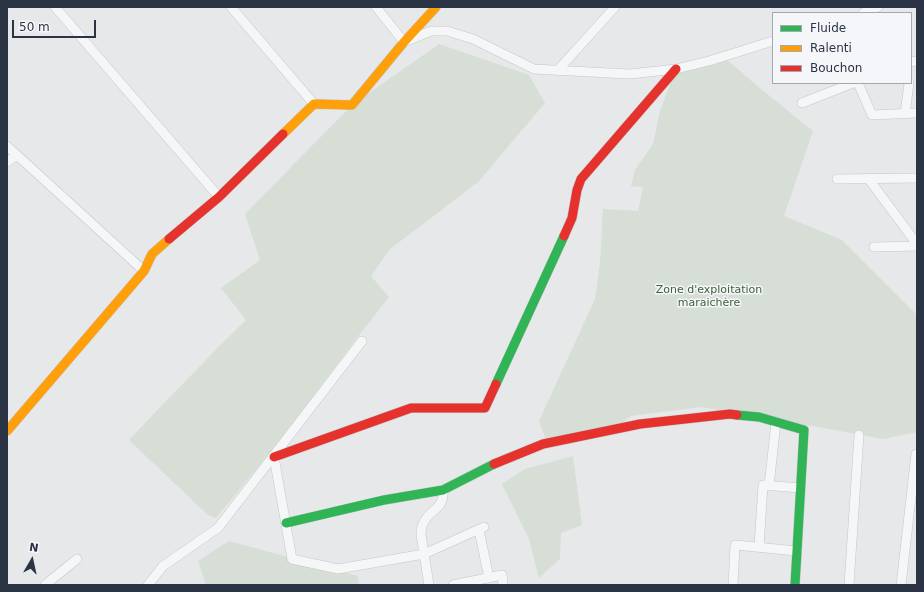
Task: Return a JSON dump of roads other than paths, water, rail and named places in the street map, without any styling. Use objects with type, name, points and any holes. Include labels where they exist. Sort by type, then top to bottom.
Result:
[{"type":"street","points":[[55,7],[219,197]]},
{"type":"street","points":[[231,7],[314,104]]},
{"type":"street","points":[[376,7],[404,42]]},
{"type":"street","points":[[7,431],[144,271],[152,254],[219,197],[314,104],[352,105],[404,42],[436,7]]},
{"type":"street","points":[[557,71],[615,7]]},
{"type":"street","points":[[866,12],[878,7]]},
{"type":"street","points":[[404,42],[431,31],[447,31],[473,39],[534,69],[630,74],[676,69],[772,42]]},
{"type":"street","points":[[274,457],[411,408],[485,408],[572,218],[577,190],[581,179],[676,69]]},
{"type":"street","points":[[802,103],[850,84]]},
{"type":"street","points":[[858,84],[872,115],[917,113]]},
{"type":"street","points":[[905,114],[909,84]]},
{"type":"street","points":[[7,146],[144,271]]},
{"type":"street","points":[[7,162],[18,155]]},
{"type":"street","points":[[868,178],[917,245]]},
{"type":"street","points":[[838,179],[917,178]]},
{"type":"street","points":[[874,247],[917,245]]},
{"type":"street","points":[[148,585],[163,566],[218,528],[362,341]]},
{"type":"street","points":[[286,523],[384,500],[443,490],[499,461],[542,444],[570,437],[647,423],[730,414],[759,417],[804,430],[795,585]]},
{"type":"street","points":[[769,486],[776,422]]},
{"type":"street","points":[[849,585],[859,435]]},
{"type":"street","points":[[900,585],[916,454]]},
{"type":"street","points":[[274,457],[292,559],[338,569],[424,554],[481,528],[489,578]]},
{"type":"street","points":[[759,547],[763,485],[800,488]]},
{"type":"street","points":[[429,585],[421,534],[422,527],[424,521],[441,504],[444,496],[443,490]]},
{"type":"street","points":[[733,585],[735,545],[797,551]]},
{"type":"street","points":[[45,585],[56,582],[77,559]]},
{"type":"street","points":[[453,585],[502,575],[503,585]]},
{"type":"park label","name":"Zone d'exploitation maraichère","points":[[709,296]]}]
